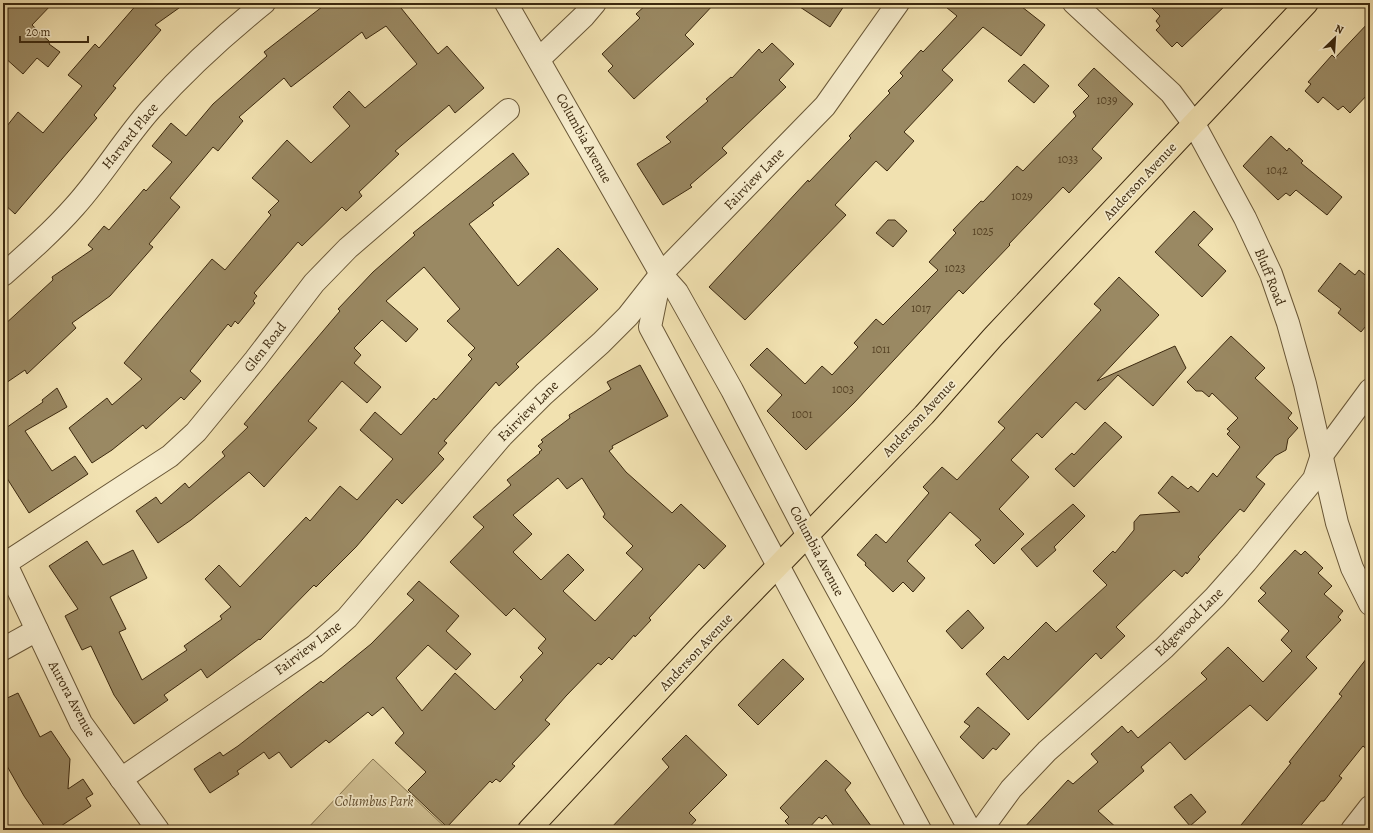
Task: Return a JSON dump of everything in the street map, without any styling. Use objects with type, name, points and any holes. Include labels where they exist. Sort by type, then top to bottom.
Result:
[{"type":"main road","name":"Anderson Avenue","points":[[529,830],[708,638],[924,415],[993,337],[1307,3]]},
{"type":"street","name":"Harvard Place","points":[[3,275],[38,246],[76,206],[148,112],[168,90],[210,48],[264,3]]},
{"type":"street","name":"Columbia Avenue","points":[[506,3],[661,274],[681,298],[732,390],[808,536],[970,830]]},
{"type":"street","points":[[539,59],[584,16],[595,3]]},
{"type":"street","name":"Fairview Lane","points":[[121,779],[315,646],[347,618],[502,436],[544,394],[601,343],[628,316],[661,274],[825,106],[898,3]]},
{"type":"street","name":"Bluff Road","points":[[1074,3],[1171,92],[1194,124],[1245,218],[1271,274],[1303,376],[1338,523],[1352,568],[1370,604]]},
{"type":"street","name":"Glen Road","points":[[4,561],[170,456],[196,432],[256,360],[314,283],[348,248],[508,110]]},
{"type":"street","points":[[661,274],[650,327],[920,830]]},
{"type":"street","name":"Edgewood Lane","points":[[981,830],[1010,789],[1047,751],[1164,648],[1215,597],[1246,562],[1314,479],[1322,456],[1370,390]]},
{"type":"street","name":"Aurora Avenue","points":[[4,561],[81,723],[158,830]]},
{"type":"street","points":[[3,649],[37,630]]},
{"type":"street","points":[[1352,830],[1370,807]]},
{"type":"green space","name":"Columbus Park","points":[[373,759],[448,830],[306,830]]},
{"type":"building","points":[[3,3],[53,3],[32,25],[50,42],[49,44],[60,52],[48,67],[37,58],[23,74],[3,56]]},
{"type":"building","points":[[138,3],[186,3],[155,25],[161,30],[113,86],[116,88],[94,115],[97,118],[15,214],[3,203],[3,131],[18,112],[43,133],[82,86],[68,75],[95,44],[99,48]]},
{"type":"building","points":[[327,3],[397,3],[438,54],[447,46],[484,88],[455,113],[449,105],[395,151],[399,154],[359,192],[362,196],[346,211],[342,207],[302,246],[298,242],[254,293],[257,296],[253,301],[255,303],[238,324],[235,321],[231,327],[228,324],[190,371],[201,381],[184,400],[181,397],[146,429],[143,425],[112,450],[92,463],[69,428],[107,398],[112,405],[142,379],[124,363],[212,259],[225,270],[271,215],[268,212],[279,201],[252,178],[287,140],[311,163],[350,126],[333,107],[349,91],[365,108],[417,64],[386,26],[366,39],[362,32],[291,87],[284,78],[239,117],[243,121],[218,151],[213,147],[170,198],[180,207],[149,244],[153,247],[110,296],[72,323],[76,328],[27,374],[25,370],[3,385],[3,326],[53,280],[52,277],[93,249],[88,245],[104,226],[109,230],[144,189],[146,191],[172,162],[152,146],[171,123],[186,136],[213,104],[267,56],[264,52]]},
{"type":"building","points":[[648,3],[715,3],[685,35],[694,44],[634,99],[608,71],[613,66],[602,54],[640,18],[636,14]]},
{"type":"building","points":[[794,3],[846,3],[830,27]]},
{"type":"building","points":[[941,3],[1017,3],[1045,25],[1021,56],[983,27],[942,70],[953,80],[904,132],[914,141],[887,171],[876,161],[835,205],[846,215],[745,320],[709,287],[808,180],[809,182],[851,138],[849,136],[890,93],[888,91],[903,76],[900,73],[921,50],[923,52],[957,16]]},
{"type":"building","points":[[1147,3],[1228,3],[1182,47],[1177,42],[1172,47],[1156,30],[1160,26],[1156,21],[1160,16]]},
{"type":"building","points":[[1370,21],[1370,92],[1350,113],[1343,106],[1338,110],[1323,97],[1318,103],[1305,91],[1311,84],[1308,82],[1332,55],[1335,58]]},
{"type":"building","points":[[772,43],[794,64],[779,80],[786,87],[722,148],[727,153],[690,185],[692,187],[663,205],[637,164],[671,142],[666,137],[708,101],[706,99],[731,77],[732,78],[759,49],[762,53]]},
{"type":"building","points":[[1024,64],[1049,86],[1034,103],[1008,81]]},
{"type":"building","points":[[1094,68],[1133,104],[1092,149],[1102,158],[1069,193],[1063,187],[963,294],[959,290],[854,403],[806,450],[767,411],[782,395],[750,365],[767,348],[805,384],[822,366],[832,375],[858,347],[854,343],[876,319],[883,325],[938,270],[929,262],[956,233],[953,230],[981,201],[983,202],[1017,166],[1023,171],[1076,116],[1073,112],[1089,96],[1078,85]]},
{"type":"building","points":[[1271,136],[1287,151],[1289,148],[1303,161],[1301,163],[1342,197],[1327,215],[1296,190],[1290,196],[1286,193],[1278,200],[1243,166]]},
{"type":"building","points":[[513,153],[529,174],[492,203],[494,205],[469,224],[518,286],[558,248],[598,289],[516,364],[519,367],[499,386],[496,382],[444,441],[447,443],[438,453],[444,459],[402,504],[397,499],[356,547],[316,587],[314,585],[260,640],[259,639],[207,678],[201,669],[164,695],[168,700],[134,724],[114,695],[91,646],[82,650],[65,616],[78,609],[49,566],[87,541],[103,565],[133,550],[147,578],[110,597],[126,629],[119,632],[142,680],[187,650],[184,646],[222,619],[220,616],[231,607],[205,579],[219,565],[240,587],[306,517],[310,521],[340,486],[357,500],[393,459],[360,430],[375,412],[401,435],[434,398],[436,400],[472,359],[468,355],[475,348],[447,321],[460,309],[424,267],[386,301],[418,329],[406,342],[382,320],[354,348],[361,355],[354,363],[381,387],[367,403],[342,381],[308,421],[317,428],[264,487],[249,472],[191,520],[158,543],[136,511],[156,497],[161,504],[185,483],[189,488],[225,456],[222,452],[248,427],[244,424],[340,311],[338,309],[373,272],[415,235],[413,233]]},
{"type":"building","points":[[1194,211],[1213,229],[1198,245],[1226,271],[1202,297],[1155,252]]},
{"type":"building","points":[[888,220],[895,220],[907,231],[893,247],[876,233]]},
{"type":"building","points":[[1340,263],[1355,275],[1359,270],[1370,279],[1370,321],[1361,332],[1338,313],[1341,309],[1318,291]]},
{"type":"building","points":[[1119,277],[1159,315],[1097,381],[1175,346],[1186,368],[1153,406],[1118,375],[1085,410],[1076,402],[1042,438],[1037,433],[1011,460],[1029,477],[999,509],[1024,534],[994,564],[975,545],[981,540],[950,512],[907,561],[925,578],[913,592],[903,582],[893,592],[865,565],[866,563],[857,555],[876,534],[886,543],[929,493],[923,487],[942,467],[957,480],[1005,428],[998,422],[1101,310],[1094,304]]},
{"type":"building","points":[[1231,336],[1265,368],[1255,378],[1292,413],[1288,418],[1298,428],[1288,439],[1286,450],[1275,456],[1256,477],[1265,484],[1244,512],[1240,509],[1198,557],[1200,559],[1187,574],[1186,572],[1182,577],[1174,570],[1116,627],[1125,636],[1101,659],[1096,653],[1028,720],[986,674],[1004,656],[1008,660],[1046,622],[1056,632],[1107,585],[1093,571],[1113,551],[1115,553],[1134,530],[1134,522],[1140,515],[1180,512],[1158,493],[1172,476],[1188,489],[1191,486],[1198,492],[1213,473],[1217,477],[1240,447],[1227,434],[1230,431],[1227,429],[1238,418],[1212,393],[1209,397],[1202,391],[1196,391],[1187,382]]},
{"type":"building","points":[[640,365],[668,416],[612,446],[613,448],[609,451],[626,472],[672,513],[681,504],[726,546],[704,569],[699,564],[649,618],[651,620],[635,637],[634,635],[612,660],[609,657],[601,665],[598,663],[566,696],[545,720],[550,724],[512,764],[515,766],[500,782],[496,779],[492,783],[490,781],[447,827],[408,790],[426,772],[395,743],[404,733],[383,707],[372,716],[368,712],[329,743],[326,740],[291,768],[279,752],[269,759],[264,752],[237,771],[239,774],[210,793],[194,769],[220,752],[223,756],[238,746],[321,681],[323,683],[371,644],[414,600],[407,594],[419,581],[459,616],[446,631],[471,654],[456,670],[428,645],[396,678],[422,711],[455,673],[495,710],[523,680],[520,677],[543,653],[538,648],[546,639],[514,608],[506,616],[450,562],[484,527],[473,517],[511,485],[507,480],[540,453],[539,452],[542,450],[538,446],[543,442],[541,440],[570,418],[569,415],[611,389],[607,382]],"holes":[[[558,478],[567,489],[582,478],[605,514],[603,517],[633,546],[626,553],[643,569],[595,621],[563,591],[584,570],[568,554],[541,580],[513,552],[532,534],[513,515]]]},
{"type":"building","points":[[57,388],[67,407],[25,431],[52,471],[75,456],[88,474],[29,513],[3,472],[3,430],[43,402],[42,400]]},
{"type":"building","points":[[1105,422],[1122,437],[1074,487],[1055,469],[1072,453],[1074,455]]},
{"type":"building","points":[[1073,504],[1085,516],[1054,547],[1056,550],[1037,567],[1021,549]]},
{"type":"building","points":[[1295,550],[1301,555],[1305,551],[1323,568],[1318,573],[1332,586],[1324,594],[1343,611],[1338,617],[1341,620],[1306,657],[1317,668],[1267,721],[1250,705],[1185,760],[1170,742],[1141,767],[1144,771],[1098,811],[1119,830],[1022,830],[1068,780],[1073,784],[1098,762],[1091,754],[1122,726],[1128,733],[1131,730],[1138,738],[1207,679],[1201,673],[1228,647],[1263,682],[1292,651],[1281,640],[1289,631],[1258,601],[1266,593],[1260,588]]},
{"type":"building","points":[[968,610],[984,628],[962,649],[946,631]]},
{"type":"building","points":[[1370,654],[1370,752],[1363,746],[1339,776],[1342,778],[1324,801],[1321,801],[1297,830],[1237,830],[1342,696],[1339,694]]},
{"type":"building","points":[[783,659],[804,679],[758,725],[738,705]]},
{"type":"building","points":[[18,693],[40,737],[51,731],[70,759],[68,789],[83,779],[93,794],[86,798],[91,806],[55,830],[47,830],[24,796],[3,759],[3,700]]},
{"type":"building","points":[[978,707],[1010,734],[996,750],[993,748],[983,759],[960,737],[970,726],[964,722]]},
{"type":"building","points":[[686,735],[727,775],[689,813],[696,820],[687,830],[609,830],[669,767],[662,759]]},
{"type":"building","points":[[826,760],[851,783],[845,790],[874,830],[837,830],[826,815],[822,819],[819,817],[807,830],[794,830],[785,821],[789,817],[780,808]]},
{"type":"building","points":[[1191,794],[1206,812],[1190,826],[1174,807]]}]
